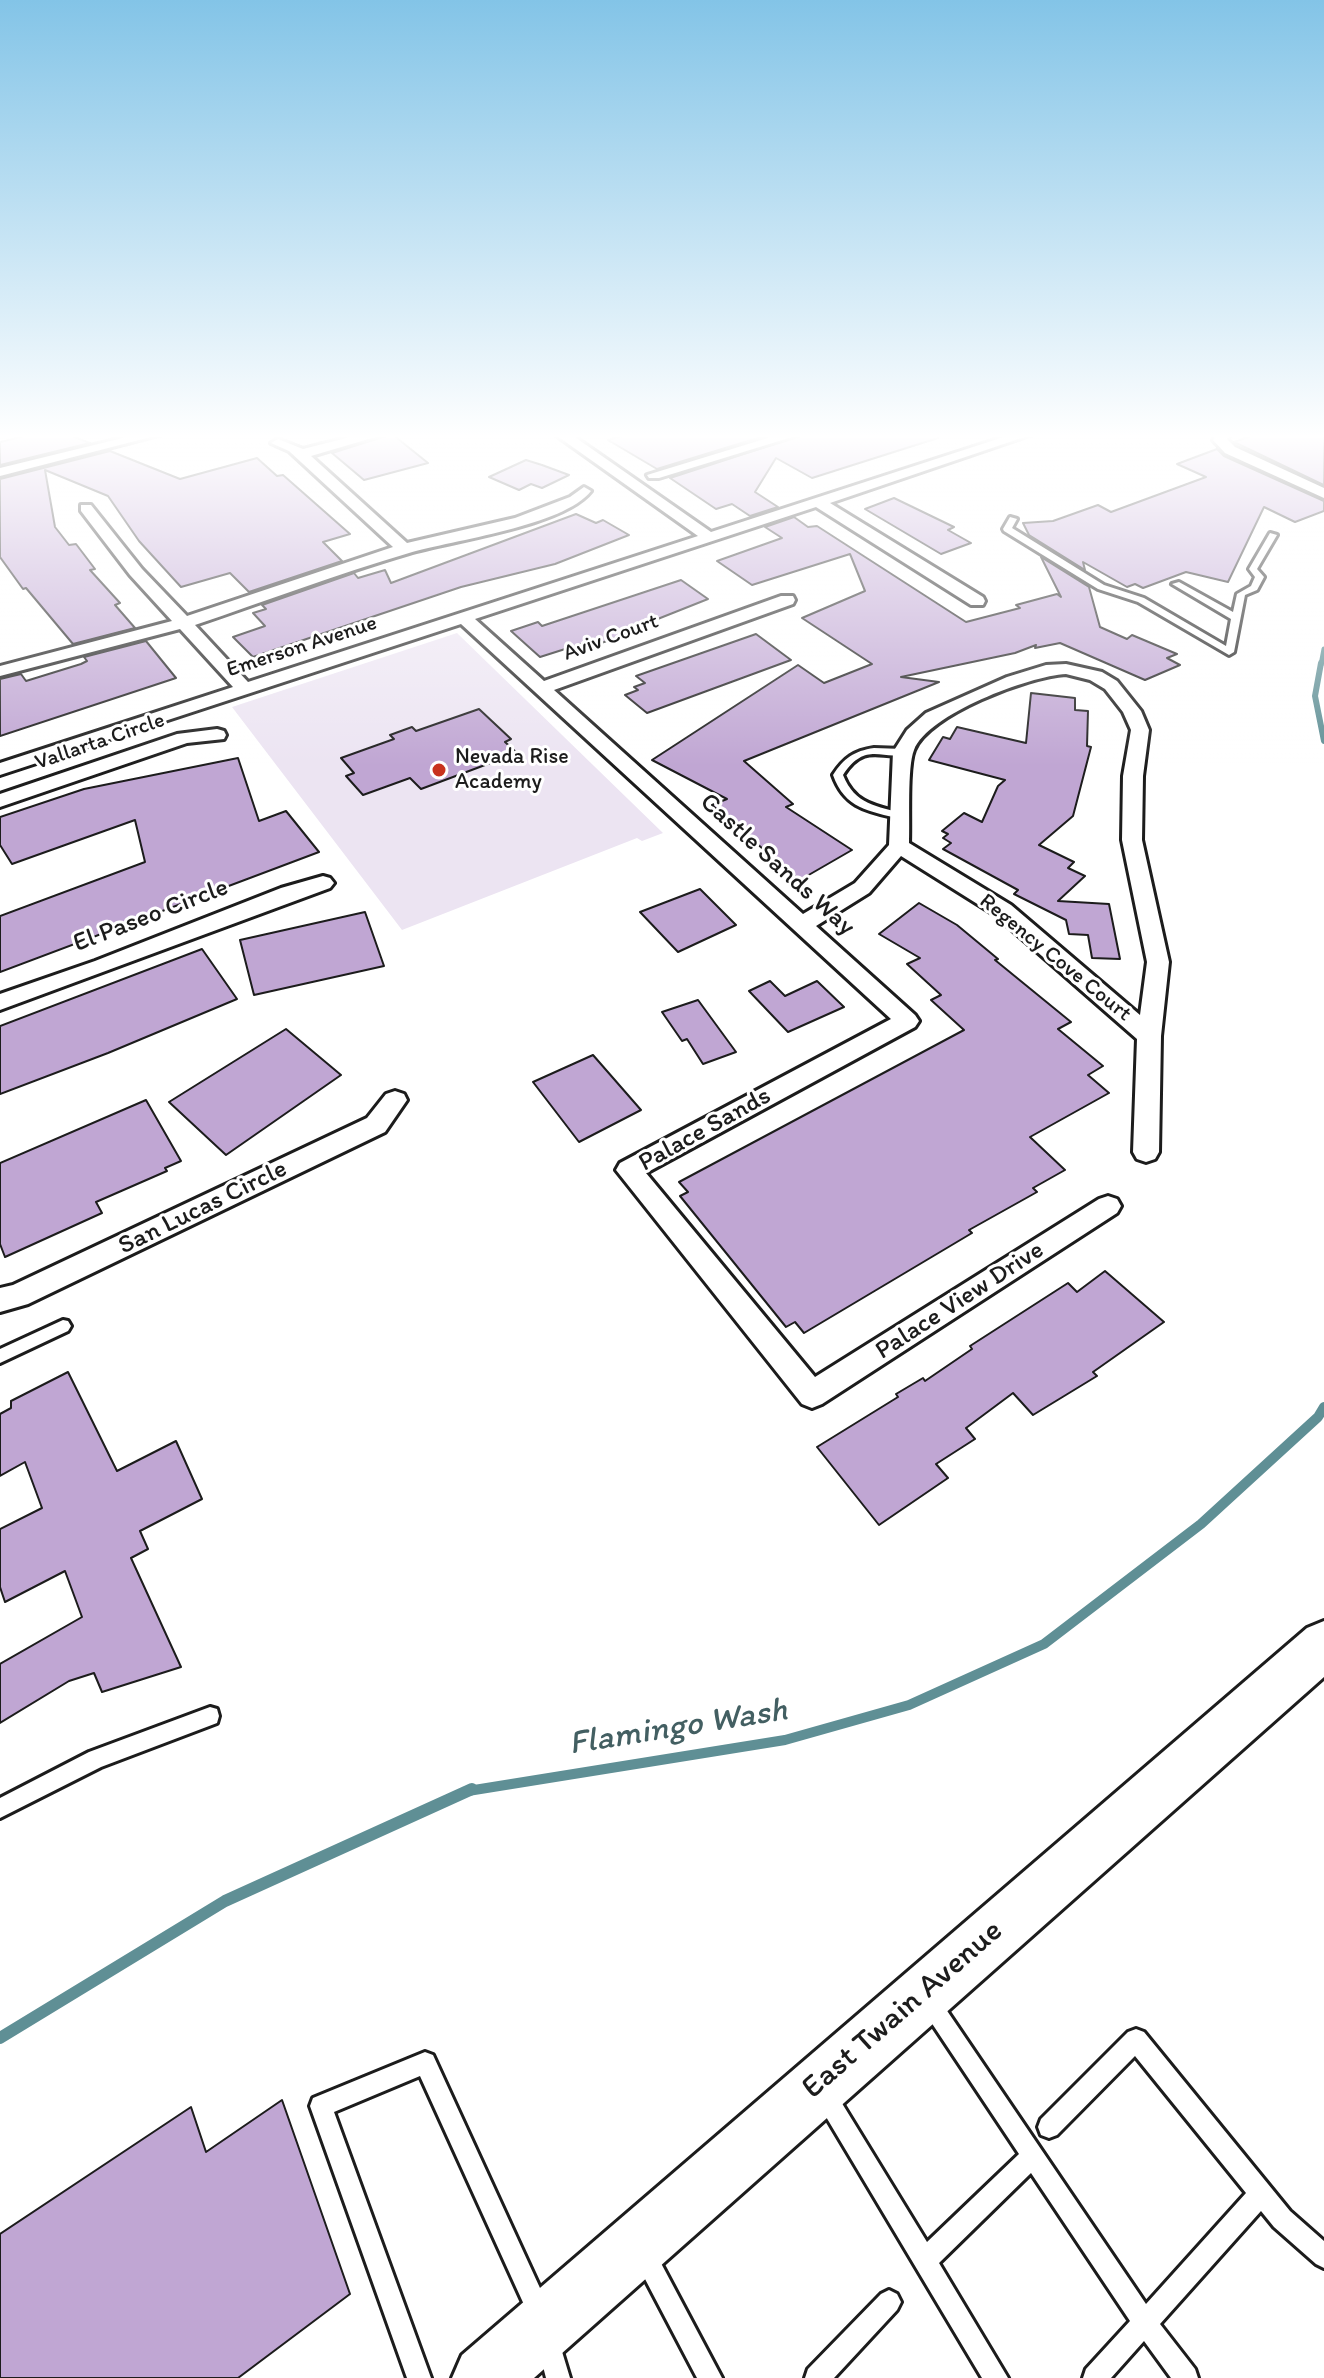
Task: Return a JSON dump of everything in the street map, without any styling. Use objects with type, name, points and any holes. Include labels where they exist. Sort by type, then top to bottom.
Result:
[{"type":"street","points":[[114,544],[136,572],[186,622],[245,689]]},
{"type":"street","points":[[398,544],[404,549]]},
{"type":"street","points":[[0,671],[186,622],[425,544]]},
{"type":"street","name":"Emerson Avenue","points":[[0,769],[688,544]]},
{"type":"street","points":[[885,544],[977,601]]},
{"type":"street","name":"Aviv Court","points":[[541,688],[787,600]]},
{"type":"street","name":"Castle Sands Way","points":[[463,617],[907,1021]]},
{"type":"street","name":"Regency Cove Court","points":[[903,752],[914,734],[933,717],[1035,674],[1066,669],[1096,676],[1111,685],[1132,711],[1140,730],[1133,776],[1132,840],[1158,962],[1149,1036]]},
{"type":"street","name":"Vallarta Circle","points":[[0,801],[184,738],[217,735]]},
{"type":"street","points":[[802,925],[862,888],[899,846],[903,752]]},
{"type":"street","name":"Regency Cove Court","points":[[899,846],[1003,910],[1149,1036]]},
{"type":"street","name":"El Paseo Circle","points":[[0,1002],[323,883]]},
{"type":"street","name":"Palace Sands","points":[[812,1395],[629,1170],[907,1021]]},
{"type":"street","points":[[1146,1152],[1149,1036]]},
{"type":"street","name":"San Lucas Circle","points":[[0,1300],[18,1296],[376,1125],[395,1100]]},
{"type":"street","name":"Palace View Drive","points":[[812,1395],[1108,1206]]},
{"type":"street","name":"East Twain Avenue","points":[[485,2378],[1324,1645]]},
{"type":"lane","points":[[1031,544],[1101,587],[1141,600],[1229,652],[1241,594],[1254,588],[1260,577],[1253,569],[1268,544]]},
{"type":"lane","points":[[1176,584],[1236,618]]},
{"type":"lane","points":[[901,816],[856,803],[843,792],[838,775],[846,762],[859,752],[903,752]]},
{"type":"lane","points":[[0,1356],[63,1326]]},
{"type":"lane","points":[[0,1808],[96,1759],[210,1716]]},
{"type":"lane","points":[[923,1993],[1145,2323],[1186,2378]]},
{"type":"lane","points":[[1049,2127],[1136,2040],[1282,2219],[1324,2256]]},
{"type":"lane","points":[[419,2378],[321,2106],[425,2063],[545,2325],[558,2378]]},
{"type":"lane","points":[[818,2084],[996,2378]]},
{"type":"lane","points":[[926,2259],[1033,2156]]},
{"type":"lane","points":[[1095,2378],[1261,2194]]},
{"type":"lane","points":[[639,2243],[710,2378]]},
{"type":"lane","points":[[817,2378],[889,2302]]},
{"type":"shaded area","name":"Nevada Rise Academy","points":[[457,633],[663,833],[642,841],[637,838],[402,930],[232,707]]},
{"type":"building","points":[[0,544],[76,544],[95,569],[90,570],[120,603],[115,605],[135,628],[73,644],[26,588],[23,589],[0,557]]},
{"type":"building","points":[[142,544],[325,544],[342,561],[249,592],[230,573],[181,587]]},
{"type":"building","points":[[496,544],[606,544],[555,564],[461,587],[253,657],[233,637],[265,626],[253,613],[266,609],[262,605],[354,573],[358,578],[385,570],[391,583]]},
{"type":"building","points":[[765,544],[845,544],[966,622],[1020,608],[1016,605],[1057,594],[1061,597],[1041,557],[1089,587],[1100,627],[1127,639],[1132,635],[1177,654],[1167,658],[1180,665],[1145,680],[1060,643],[1035,648],[1036,645],[1015,653],[901,677],[939,682],[744,761],[793,804],[786,807],[852,850],[800,880],[774,862],[777,861],[712,805],[727,799],[652,760],[798,665],[824,683],[872,664],[802,618],[865,591],[850,554],[752,585],[717,561]]},
{"type":"building","points":[[924,544],[968,544],[941,554]]},
{"type":"building","points":[[1043,544],[1246,544],[1228,582],[1186,572],[1143,588],[1135,584],[1127,587],[1083,562],[1085,570]]},
{"type":"building","points":[[681,580],[708,599],[625,632],[628,634],[589,647],[584,643],[540,657],[511,631],[538,622],[542,626]]},
{"type":"building","points":[[756,634],[791,660],[647,713],[625,695],[638,690],[634,687],[645,683],[636,676]]},
{"type":"building","points":[[146,641],[176,678],[0,736],[0,679],[21,674],[26,681],[81,664],[87,661],[84,657]]},
{"type":"building","points":[[1031,693],[1075,698],[1075,710],[1088,711],[1087,746],[1091,747],[1073,816],[1039,845],[1074,862],[1068,868],[1085,876],[1058,901],[1109,904],[1120,959],[1092,958],[1088,935],[1069,934],[1066,920],[1014,894],[1018,890],[943,849],[951,843],[943,838],[948,834],[942,831],[964,813],[982,822],[998,786],[1005,780],[929,760],[943,737],[950,739],[957,727],[1026,743]]},
{"type":"building","points":[[479,709],[511,739],[505,742],[517,753],[421,789],[410,778],[363,795],[346,776],[354,773],[341,758],[394,739],[390,735],[412,727],[416,731]]},
{"type":"building","points":[[238,758],[259,821],[286,811],[319,852],[0,972],[0,916],[145,862],[135,820],[12,864],[0,845],[0,817],[84,789]]},
{"type":"building","points":[[700,889],[736,925],[678,952],[640,912]]},
{"type":"building","points":[[919,903],[957,925],[1071,1022],[1058,1029],[1103,1066],[1088,1075],[1109,1093],[1030,1137],[1065,1170],[1033,1188],[1037,1192],[969,1230],[972,1233],[804,1333],[795,1322],[786,1327],[680,1196],[688,1192],[679,1182],[964,1030],[931,1000],[941,995],[907,964],[920,958],[879,934]]},
{"type":"building","points":[[365,912],[384,966],[254,995],[240,940]]},
{"type":"building","points":[[202,949],[237,999],[0,1094],[0,1026]]},
{"type":"building","points":[[770,981],[785,996],[817,981],[844,1007],[788,1032],[749,991]]},
{"type":"building","points":[[698,1000],[736,1052],[703,1064],[687,1039],[682,1041],[662,1012]]},
{"type":"building","points":[[286,1029],[341,1075],[226,1155],[169,1102]]},
{"type":"building","points":[[593,1055],[641,1110],[579,1142],[533,1082]]},
{"type":"building","points":[[146,1100],[181,1161],[165,1168],[167,1171],[96,1202],[102,1213],[5,1257],[0,1244],[0,1163]]},
{"type":"building","points":[[1105,1271],[1164,1322],[1093,1372],[1097,1376],[1033,1415],[1013,1393],[966,1428],[975,1439],[936,1464],[948,1478],[879,1525],[817,1447],[898,1397],[896,1394],[923,1378],[925,1381],[972,1349],[970,1346],[1068,1283],[1077,1292]]},
{"type":"building","points":[[68,1372],[117,1471],[176,1441],[202,1499],[140,1531],[148,1549],[131,1558],[181,1667],[102,1692],[94,1673],[69,1681],[0,1723],[0,1664],[82,1617],[65,1571],[5,1602],[0,1587],[0,1529],[42,1508],[25,1462],[0,1476],[0,1414],[11,1408],[11,1401]]},
{"type":"building","points":[[282,2100],[350,2294],[238,2378],[0,2378],[0,2234],[191,2107],[206,2152]]},
{"type":"waterway","name":"Flamingo Wash","points":[[1321,665],[1324,649]]},
{"type":"waterway","name":"Flamingo Wash","points":[[1321,663],[1315,696],[1324,741]]},
{"type":"waterway","name":"Flamingo Wash","points":[[468,1791],[785,1740],[909,1705],[1044,1644],[1201,1524],[1318,1417],[1324,1407]]},
{"type":"waterway","name":"Flamingo Wash","points":[[0,2038],[225,1901],[472,1789]]},
{"type":"place","name":"Nevada Rise Academy","points":[[439,770]]}]
